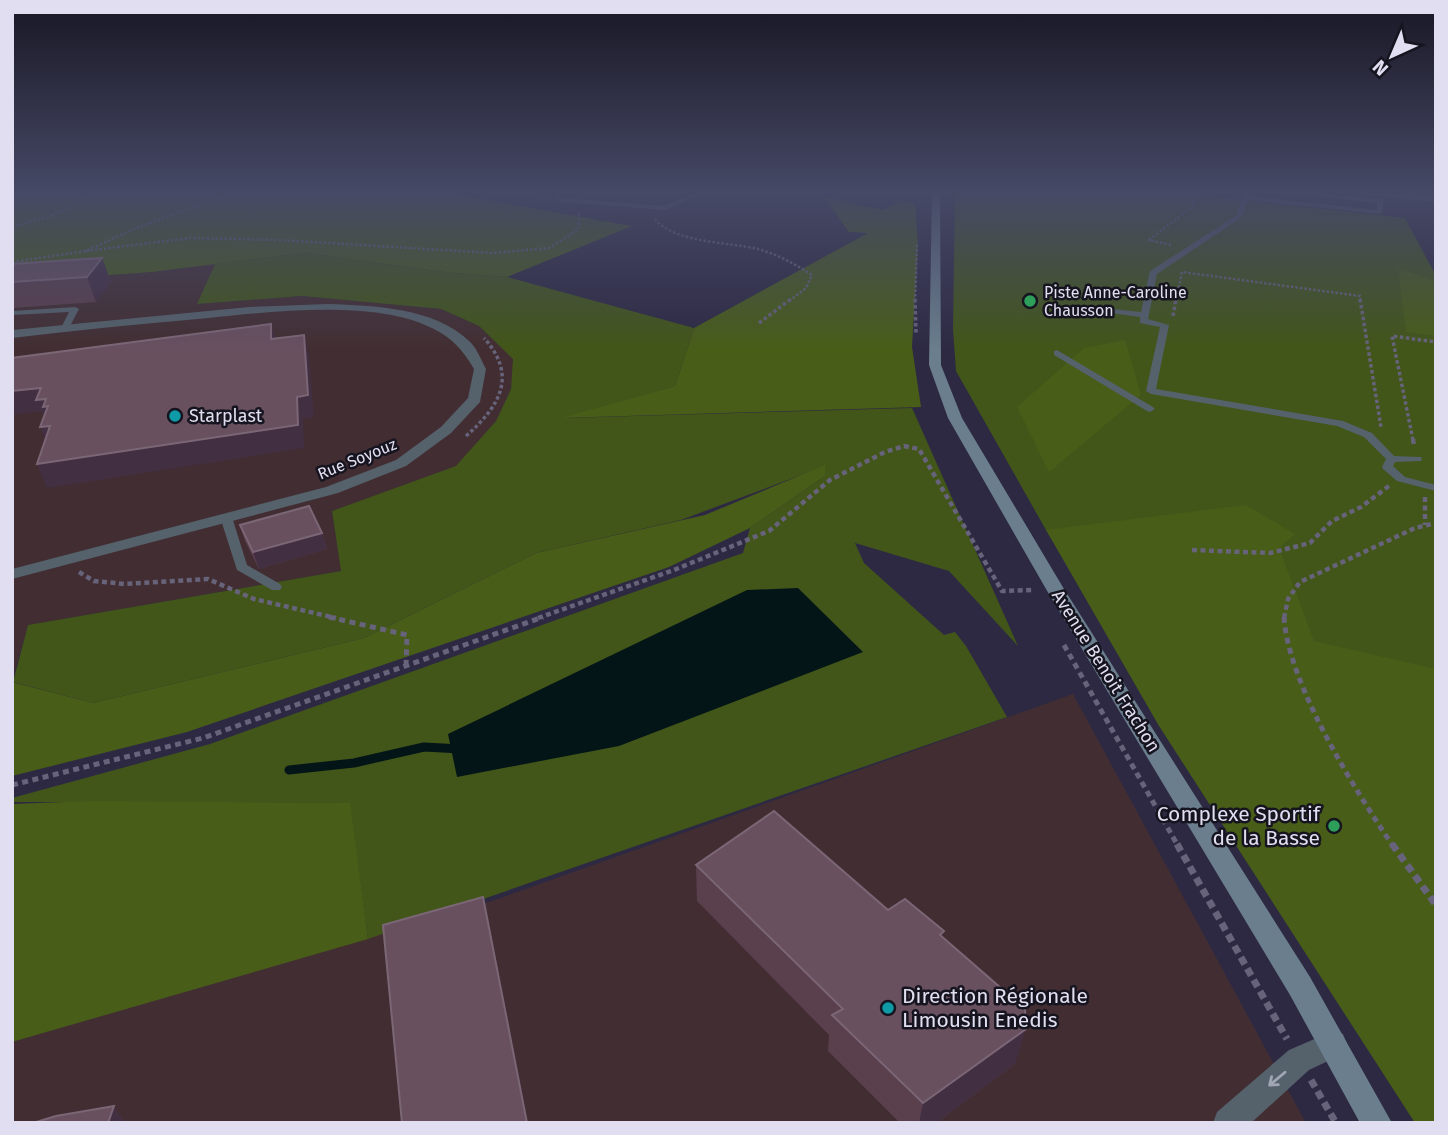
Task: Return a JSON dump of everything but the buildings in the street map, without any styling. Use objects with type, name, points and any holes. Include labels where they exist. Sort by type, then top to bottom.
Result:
[{"type":"main road","name":"Avenue Benoit Frachon","points":[[936,244],[935,365],[955,418],[1333,1044],[1377,1123]]},
{"type":"street","name":"Rue Soyouz","points":[[12,334],[251,312],[344,307],[392,313],[433,324],[464,343],[480,369],[475,399],[446,430],[401,463],[332,489],[12,574]]},
{"type":"street","points":[[1228,1123],[1300,1060],[1333,1044]]},
{"type":"lane","points":[[1197,244],[1153,273],[1143,321],[1166,324],[1151,391],[1308,417],[1355,429],[1377,442],[1391,459]]},
{"type":"lane","points":[[12,313],[75,309],[65,328]]},
{"type":"lane","points":[[1104,310],[1144,315]]},
{"type":"lane","points":[[1057,353],[1150,408]]},
{"type":"lane","points":[[1118,389],[1132,391],[1153,383]]},
{"type":"lane","points":[[1391,459],[1417,459]]},
{"type":"lane","points":[[1391,459],[1387,470],[1401,479],[1430,487]]},
{"type":"lane","points":[[226,517],[241,567],[276,587]]},
{"type":"path","points":[[86,251],[101,244]]},
{"type":"path","points":[[12,262],[142,244]]},
{"type":"path","points":[[339,244],[447,251],[522,251],[549,248],[555,244]]},
{"type":"path","points":[[732,244],[766,252],[799,266],[812,275],[806,288],[760,323]]},
{"type":"path","points":[[1167,244],[1189,249]]},
{"type":"path","points":[[1166,324],[1172,319],[1182,272],[1360,296],[1381,428],[1355,429]]},
{"type":"path","points":[[464,437],[484,422],[497,402],[504,382],[498,358],[483,337]]},
{"type":"path","points":[[1417,459],[1392,337],[1436,342]]},
{"type":"path","points":[[12,785],[203,738],[674,570],[769,531],[830,480],[885,452],[904,446],[919,449],[1002,591],[1032,590]]},
{"type":"path","points":[[1192,550],[1270,553],[1310,543],[1332,521],[1361,507],[1401,479]]},
{"type":"path","points":[[1425,524],[1430,487]]},
{"type":"path","points":[[1436,523],[1425,524],[1300,582],[1290,591],[1283,620],[1296,665],[1321,727],[1391,846],[1436,905]]},
{"type":"path","points":[[91,569],[79,572],[94,581],[125,584],[208,579],[254,600],[407,635],[406,667]]},
{"type":"shaded area","points":[[215,264],[198,304],[302,296],[441,309],[479,326],[514,359],[511,389],[496,421],[457,466],[332,511],[341,571],[28,625],[12,682],[12,282],[152,272]]},
{"type":"shaded area","points":[[798,588],[863,652],[619,746],[457,777],[448,734],[747,590]]},
{"type":"shaded area","points":[[1073,694],[1306,1123],[12,1123],[12,1042],[495,900]]},
{"type":"green space","points":[[12,244],[588,244],[507,277],[444,272],[305,253],[152,272],[12,282]]},
{"type":"green space","points":[[848,244],[918,244],[912,347],[921,407],[561,418],[675,386],[694,328]]},
{"type":"green space","name":"Complexe Sportif de la Basse","points":[[954,244],[1419,244],[1436,276],[1436,1123],[1420,1123],[1046,530],[956,371],[953,329]]},
{"type":"green space","points":[[305,253],[444,272],[507,277],[694,328],[675,386],[565,418],[912,408],[1018,646],[949,571],[855,543],[864,563],[944,635],[955,632],[1007,717],[368,939],[349,803],[12,802],[12,798],[210,744],[743,553],[750,528],[825,476],[825,466],[681,520],[536,553],[364,638],[93,703],[13,682],[28,625],[341,571],[332,511],[456,466],[496,421],[511,389],[513,359],[479,326],[441,309],[302,296],[197,304],[215,264]]},
{"type":"green space","points":[[1398,268],[1436,281],[1436,336],[1406,332]]},
{"type":"green space","points":[[1125,340],[1141,395],[1049,472],[1017,407],[1084,348]]},
{"type":"green space","points":[[825,465],[825,476],[750,528],[669,567],[187,732],[12,776],[12,682],[93,703],[364,638],[536,553],[705,515]]},
{"type":"green space","points":[[1246,505],[1295,534],[1279,548],[1314,641],[1436,669],[1436,1123],[1415,1123],[1159,726],[1046,530]]},
{"type":"green space","points":[[94,801],[350,803],[368,939],[12,1042],[12,804]]},
{"type":"waterway","points":[[289,770],[354,763],[424,747],[461,749]]},
{"type":"place","name":"Piste Anne-Caroline Chausson","points":[[1030,301]]},
{"type":"place","name":"Starplast","points":[[175,416]]},
{"type":"place","name":"Complexe Sportif de la Basse","points":[[1334,826]]},
{"type":"place","name":"Direction Régionale Limousin Enedis","points":[[888,1008]]}]
